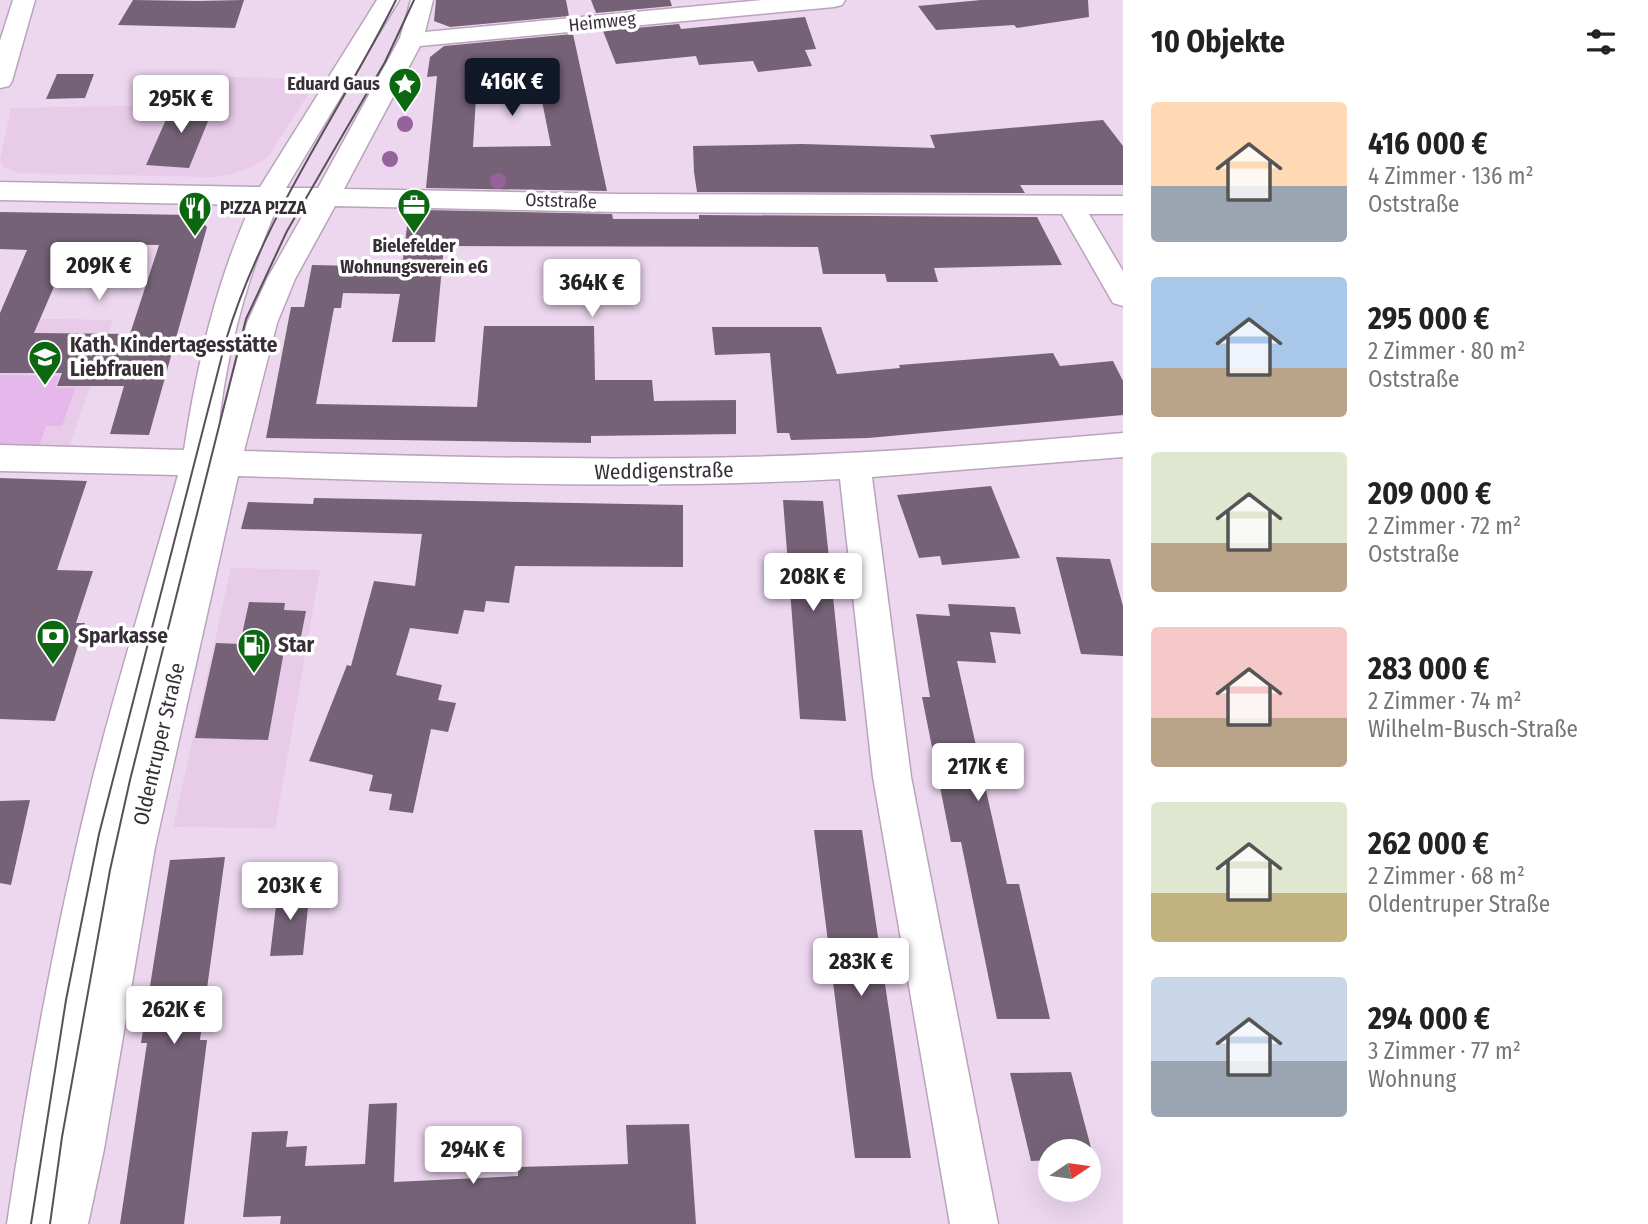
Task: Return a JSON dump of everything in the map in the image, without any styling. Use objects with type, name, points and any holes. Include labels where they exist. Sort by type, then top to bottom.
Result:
[{"type":"street","points":[[0,82],[6,42],[23,0]]},
{"type":"street","name":"Oldentruper Straße","points":[[64,1224],[81,1149],[120,925],[210,462],[206,402],[225,314],[241,261],[269,196],[388,0]]},
{"type":"street","name":"Oldentruper Straße","points":[[31,1224],[52,1073],[91,871],[144,657],[210,462],[248,376],[270,301],[412,38],[422,0]]},
{"type":"street","name":"Heimweg","points":[[412,38],[425,39],[834,0]]},
{"type":"street","name":"Oststraße","points":[[0,191],[619,203],[1123,205]]},
{"type":"street","points":[[1071,205],[1123,296]]},
{"type":"street","name":"Weddigenstraße","points":[[0,458],[563,471],[855,466],[1123,445]]},
{"type":"street","points":[[855,466],[892,777],[974,1224]]},
{"type":"shaded area","points":[[184,76],[318,79],[267,158],[232,174],[215,177],[19,173],[4,167],[0,160],[11,108],[173,105]]},
{"type":"shaded area","name":"Kath. Kindertagesstätte Liebfrauen","points":[[0,318],[113,320],[67,453],[0,453]]},
{"type":"shaded area","points":[[0,375],[59,376],[55,388],[75,388],[62,426],[46,426],[37,453],[0,453]]},
{"type":"shaded area","name":"Star","points":[[231,568],[320,570],[275,828],[173,827]]},
{"type":"building","points":[[133,0],[244,0],[235,28],[118,25]]},
{"type":"building","points":[[436,0],[566,0],[569,16],[450,27],[434,21]]},
{"type":"building","points":[[591,0],[670,0],[672,6],[596,13]]},
{"type":"building","points":[[981,0],[1088,0],[1089,17],[1017,28],[1014,25],[936,30],[918,6]]},
{"type":"building","points":[[805,17],[816,49],[805,50],[812,66],[758,72],[753,61],[699,65],[696,56],[616,64],[603,31],[679,24],[681,29]]},
{"type":"building","points":[[573,34],[607,191],[426,188],[437,76],[427,77],[430,57],[444,46]],"holes":[[[535,66],[551,146],[473,147],[476,98],[483,98],[480,72]]]},
{"type":"building","points":[[57,74],[94,74],[85,98],[46,99]]},
{"type":"building","points":[[178,102],[215,104],[189,168],[146,165],[172,106],[176,107]]},
{"type":"building","points":[[1103,120],[1123,146],[1123,185],[1020,185],[1025,193],[697,192],[693,146],[802,144],[935,148],[930,135]]},
{"type":"building","points":[[423,210],[612,214],[613,219],[699,219],[699,215],[1037,217],[1062,265],[934,268],[938,282],[887,282],[885,274],[823,274],[818,247],[444,246],[435,342],[392,342],[400,294],[343,293],[341,308],[334,308],[316,404],[477,407],[484,326],[594,326],[595,380],[652,380],[654,401],[736,400],[736,434],[591,436],[591,443],[266,438],[291,307],[304,307],[312,265],[402,267],[408,218],[422,218]]},
{"type":"building","points":[[0,212],[194,215],[207,227],[149,435],[110,434],[124,386],[57,386],[62,373],[0,373],[0,313],[27,250],[0,249]],"holes":[[[86,244],[159,245],[130,334],[34,333],[69,252],[83,252]]]},
{"type":"building","points":[[712,327],[821,327],[837,374],[900,368],[899,365],[1053,353],[1060,366],[1113,361],[1123,381],[1123,415],[868,438],[791,440],[789,433],[777,433],[770,353],[715,355]]},
{"type":"building","points":[[0,478],[87,481],[57,570],[93,571],[76,623],[85,623],[55,721],[0,719]]},
{"type":"building","points":[[991,486],[1020,558],[942,565],[940,556],[919,558],[897,495]]},
{"type":"building","points":[[314,498],[683,505],[683,567],[515,566],[509,603],[486,601],[484,612],[464,610],[458,634],[410,628],[396,675],[442,685],[438,700],[456,703],[448,732],[431,729],[413,813],[389,810],[392,794],[369,791],[373,775],[309,761],[347,665],[351,666],[374,581],[415,586],[422,534],[241,529],[248,502],[313,504]]},
{"type":"building","points":[[783,500],[823,501],[846,721],[800,719]]},
{"type":"building","points":[[1056,557],[1110,559],[1123,606],[1123,656],[1081,654]]},
{"type":"building","points":[[249,602],[285,603],[284,610],[306,611],[298,652],[284,651],[268,740],[195,738],[216,643],[240,644]]},
{"type":"building","points":[[948,604],[1015,607],[1021,634],[990,632],[996,663],[957,661],[1007,884],[1019,884],[1050,1019],[997,1019],[961,842],[951,842],[922,697],[930,697],[916,614],[950,616]]},
{"type":"building","points":[[30,800],[11,885],[0,883],[0,801]]},
{"type":"building","points":[[814,830],[862,830],[911,1158],[855,1158]]},
{"type":"building","points":[[225,857],[200,1040],[207,1040],[184,1224],[120,1224],[147,1043],[141,1043],[170,860]]},
{"type":"building","points":[[310,888],[303,955],[270,956],[278,889]]},
{"type":"building","points":[[1071,1072],[1089,1139],[1038,1139],[1038,1161],[1031,1161],[1010,1073]]},
{"type":"building","points":[[397,1103],[394,1182],[518,1176],[518,1167],[628,1164],[626,1125],[689,1124],[696,1224],[280,1224],[281,1216],[243,1217],[252,1132],[288,1131],[286,1147],[307,1146],[305,1166],[365,1164],[369,1104]]},
{"type":"tram line","points":[[31,1224],[66,1000],[99,834],[226,340],[260,251],[281,208],[396,0]]},
{"type":"tram line","points":[[50,1224],[62,1137],[110,870],[130,780],[246,319],[287,231],[385,62],[414,0]]},
{"type":"place","name":"Eduard Gaus","points":[[405,114]]},
{"type":"place","name":"Bielefelder Wohnungsverein eG","points":[[414,235]]},
{"type":"place","name":"P!ZZA P!ZZA","points":[[195,238]]},
{"type":"place","name":"Kath. Kindertagesstätte Liebfrauen","points":[[45,387]]},
{"type":"place","name":"Sparkasse","points":[[53,666]]},
{"type":"place","name":"Star","points":[[254,675]]}]
